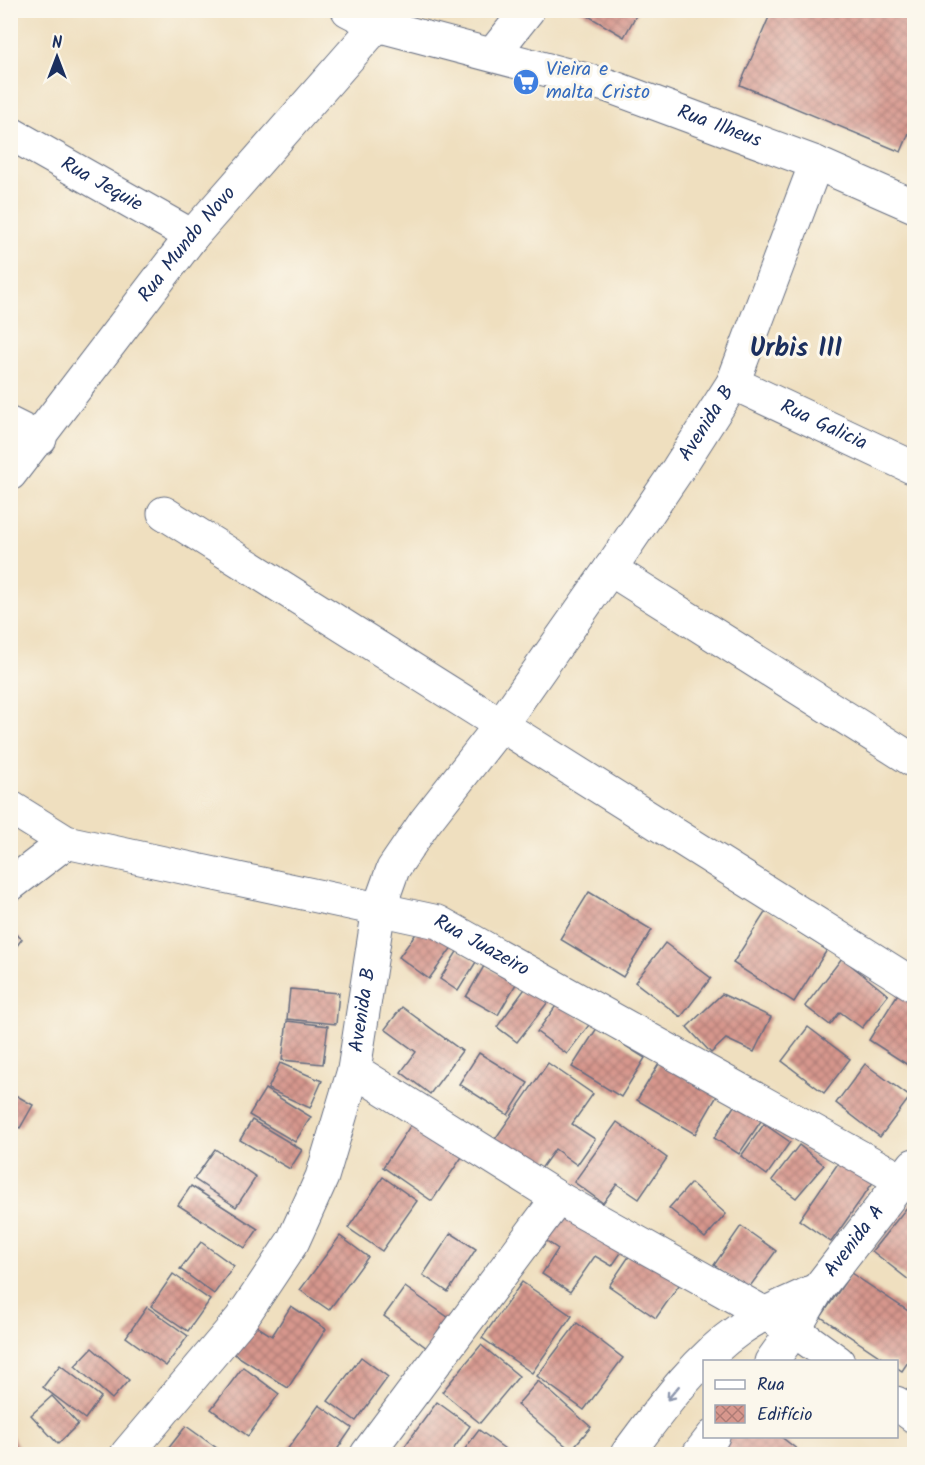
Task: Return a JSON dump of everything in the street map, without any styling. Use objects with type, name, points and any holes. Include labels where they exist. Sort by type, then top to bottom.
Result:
[{"type":"street","name":"Rua Ilheus","points":[[348,10],[377,25],[609,86],[816,163],[915,206]]},
{"type":"street","points":[[493,54],[528,10]]},
{"type":"street","name":"Rua Mundo Novo","points":[[10,474],[40,439],[192,236],[377,25]]},
{"type":"street","name":"Rua Jequie","points":[[10,133],[192,236]]},
{"type":"street","name":"Avenida B","points":[[126,1455],[242,1319],[293,1241],[322,1177],[354,1070],[379,908],[393,869],[425,822],[500,726],[610,569],[733,383],[816,163]]},
{"type":"street","name":"Rua Galicia","points":[[733,383],[915,468]]},
{"type":"street","points":[[10,424],[40,439]]},
{"type":"street","points":[[164,513],[915,985]]},
{"type":"street","points":[[610,569],[915,761]]},
{"type":"street","name":"Rua Juazeiro","points":[[10,807],[66,842],[438,922],[589,1008],[911,1177]]},
{"type":"street","points":[[10,885],[66,842]]},
{"type":"street","points":[[354,1070],[558,1198],[794,1330],[835,1360]]},
{"type":"street","name":"Avenida A","points":[[772,1360],[794,1330],[818,1289],[911,1177]]},
{"type":"street","points":[[367,1455],[558,1198]]},
{"type":"street","name":"Avenida A","points":[[707,1360],[740,1329],[818,1289]]},
{"type":"street","name":"Avenida A","points":[[627,1455],[673,1392],[703,1364]]},
{"type":"street","points":[[898,1404],[915,1416]]},
{"type":"street","points":[[699,1455],[712,1438]]},
{"type":"building","points":[[578,10],[639,10],[624,37]]},
{"type":"building","points":[[772,10],[914,10],[914,121],[901,152],[740,85]]},
{"type":"building","points":[[589,892],[652,930],[623,977],[560,939]]},
{"type":"building","points":[[766,911],[827,950],[794,1002],[733,963]]},
{"type":"building","points":[[423,924],[453,946],[429,979],[399,957]]},
{"type":"building","points":[[10,930],[22,939],[10,955]]},
{"type":"building","points":[[665,943],[711,978],[681,1017],[635,982]]},
{"type":"building","points":[[458,950],[476,962],[458,991],[440,979]]},
{"type":"building","points":[[842,958],[888,995],[862,1028],[840,1012],[830,1025],[805,1006]]},
{"type":"building","points":[[484,966],[516,984],[498,1015],[466,997]]},
{"type":"building","points":[[527,986],[548,1002],[517,1042],[497,1027]]},
{"type":"building","points":[[290,989],[339,993],[336,1024],[287,1019]]},
{"type":"building","points":[[899,992],[914,1002],[914,1069],[869,1040]]},
{"type":"building","points":[[722,994],[771,1017],[754,1052],[726,1039],[711,1053],[687,1027]]},
{"type":"building","points":[[558,1003],[589,1025],[567,1054],[537,1032]]},
{"type":"building","points":[[402,1007],[462,1051],[430,1094],[401,1072],[416,1052],[385,1029]]},
{"type":"building","points":[[287,1021],[328,1026],[323,1064],[282,1060]]},
{"type":"building","points":[[808,1027],[850,1059],[824,1093],[782,1061]]},
{"type":"building","points":[[597,1028],[645,1058],[621,1097],[572,1067]]},
{"type":"building","points":[[479,1053],[528,1083],[508,1115],[459,1084]]},
{"type":"building","points":[[660,1062],[717,1096],[695,1134],[637,1100]]},
{"type":"building","points":[[280,1063],[322,1081],[310,1108],[268,1089]]},
{"type":"building","points":[[548,1063],[593,1094],[572,1124],[595,1139],[577,1165],[555,1149],[538,1173],[493,1142]]},
{"type":"building","points":[[865,1064],[910,1097],[880,1137],[836,1103]]},
{"type":"building","points":[[265,1089],[311,1117],[295,1142],[249,1115]]},
{"type":"building","points":[[10,1092],[33,1105],[20,1128],[10,1123]]},
{"type":"building","points":[[739,1098],[765,1115],[739,1154],[714,1138]]},
{"type":"building","points":[[252,1120],[302,1150],[290,1169],[240,1140]]},
{"type":"building","points":[[617,1122],[667,1158],[639,1199],[617,1184],[603,1203],[574,1182]]},
{"type":"building","points":[[412,1123],[462,1157],[432,1201],[383,1167]]},
{"type":"building","points":[[764,1124],[790,1142],[767,1175],[741,1156]]},
{"type":"building","points":[[799,1145],[824,1165],[796,1198],[772,1180]]},
{"type":"building","points":[[215,1149],[256,1177],[236,1207],[194,1179]]},
{"type":"building","points":[[841,1159],[874,1181],[831,1242],[799,1220]]},
{"type":"building","points":[[383,1177],[417,1201],[382,1251],[348,1228]]},
{"type":"building","points":[[691,1183],[726,1214],[705,1238],[669,1208]]},
{"type":"building","points":[[191,1186],[258,1229],[245,1248],[178,1205]]},
{"type":"building","points":[[912,1201],[914,1203],[914,1284],[872,1251]]},
{"type":"building","points":[[563,1203],[627,1244],[612,1266],[595,1256],[570,1292],[542,1274],[558,1249],[541,1237]]},
{"type":"building","points":[[741,1226],[776,1251],[748,1289],[714,1265]]},
{"type":"building","points":[[451,1233],[476,1249],[448,1292],[423,1275]]},
{"type":"building","points":[[340,1236],[368,1257],[329,1310],[300,1290]]},
{"type":"building","points":[[201,1242],[234,1266],[214,1294],[180,1269]]},
{"type":"building","points":[[636,1246],[684,1278],[656,1318],[609,1286]]},
{"type":"building","points":[[851,1273],[914,1315],[914,1353],[902,1371],[898,1368],[898,1360],[885,1360],[821,1317]]},
{"type":"building","points":[[173,1274],[210,1300],[188,1331],[151,1306]]},
{"type":"building","points":[[522,1282],[572,1316],[532,1373],[482,1338]]},
{"type":"building","points":[[405,1287],[449,1318],[427,1348],[384,1316]]},
{"type":"building","points":[[291,1306],[326,1329],[288,1388],[228,1350],[247,1320],[272,1336]]},
{"type":"building","points":[[147,1307],[188,1336],[166,1366],[126,1337]]},
{"type":"building","points":[[577,1323],[623,1358],[584,1410],[537,1376]]},
{"type":"building","points":[[481,1345],[519,1376],[480,1423],[442,1392]]},
{"type":"building","points":[[92,1348],[129,1380],[112,1399],[75,1366]]},
{"type":"building","points":[[361,1357],[388,1377],[356,1421],[328,1401]]},
{"type":"building","points":[[60,1365],[101,1397],[85,1419],[43,1387]]},
{"type":"building","points":[[243,1367],[279,1394],[248,1436],[211,1409]]},
{"type":"building","points":[[538,1381],[591,1427],[571,1450],[517,1405]]},
{"type":"building","points":[[52,1396],[78,1424],[58,1444],[31,1415]]},
{"type":"building","points":[[437,1402],[470,1426],[450,1454],[399,1454]]},
{"type":"building","points":[[319,1405],[352,1428],[334,1454],[284,1454]]},
{"type":"building","points":[[186,1426],[218,1449],[214,1454],[164,1454]]},
{"type":"building","points":[[479,1430],[512,1454],[461,1454]]},
{"type":"building","points":[[10,1431],[22,1454],[10,1454]]},
{"type":"building","points":[[727,1438],[783,1438],[803,1454],[714,1454]]},
{"type":"place","name":"Vieira e malta Cristo","points":[[526,82]]},
{"type":"district","name":"Urbis III","points":[[796,349]]}]
